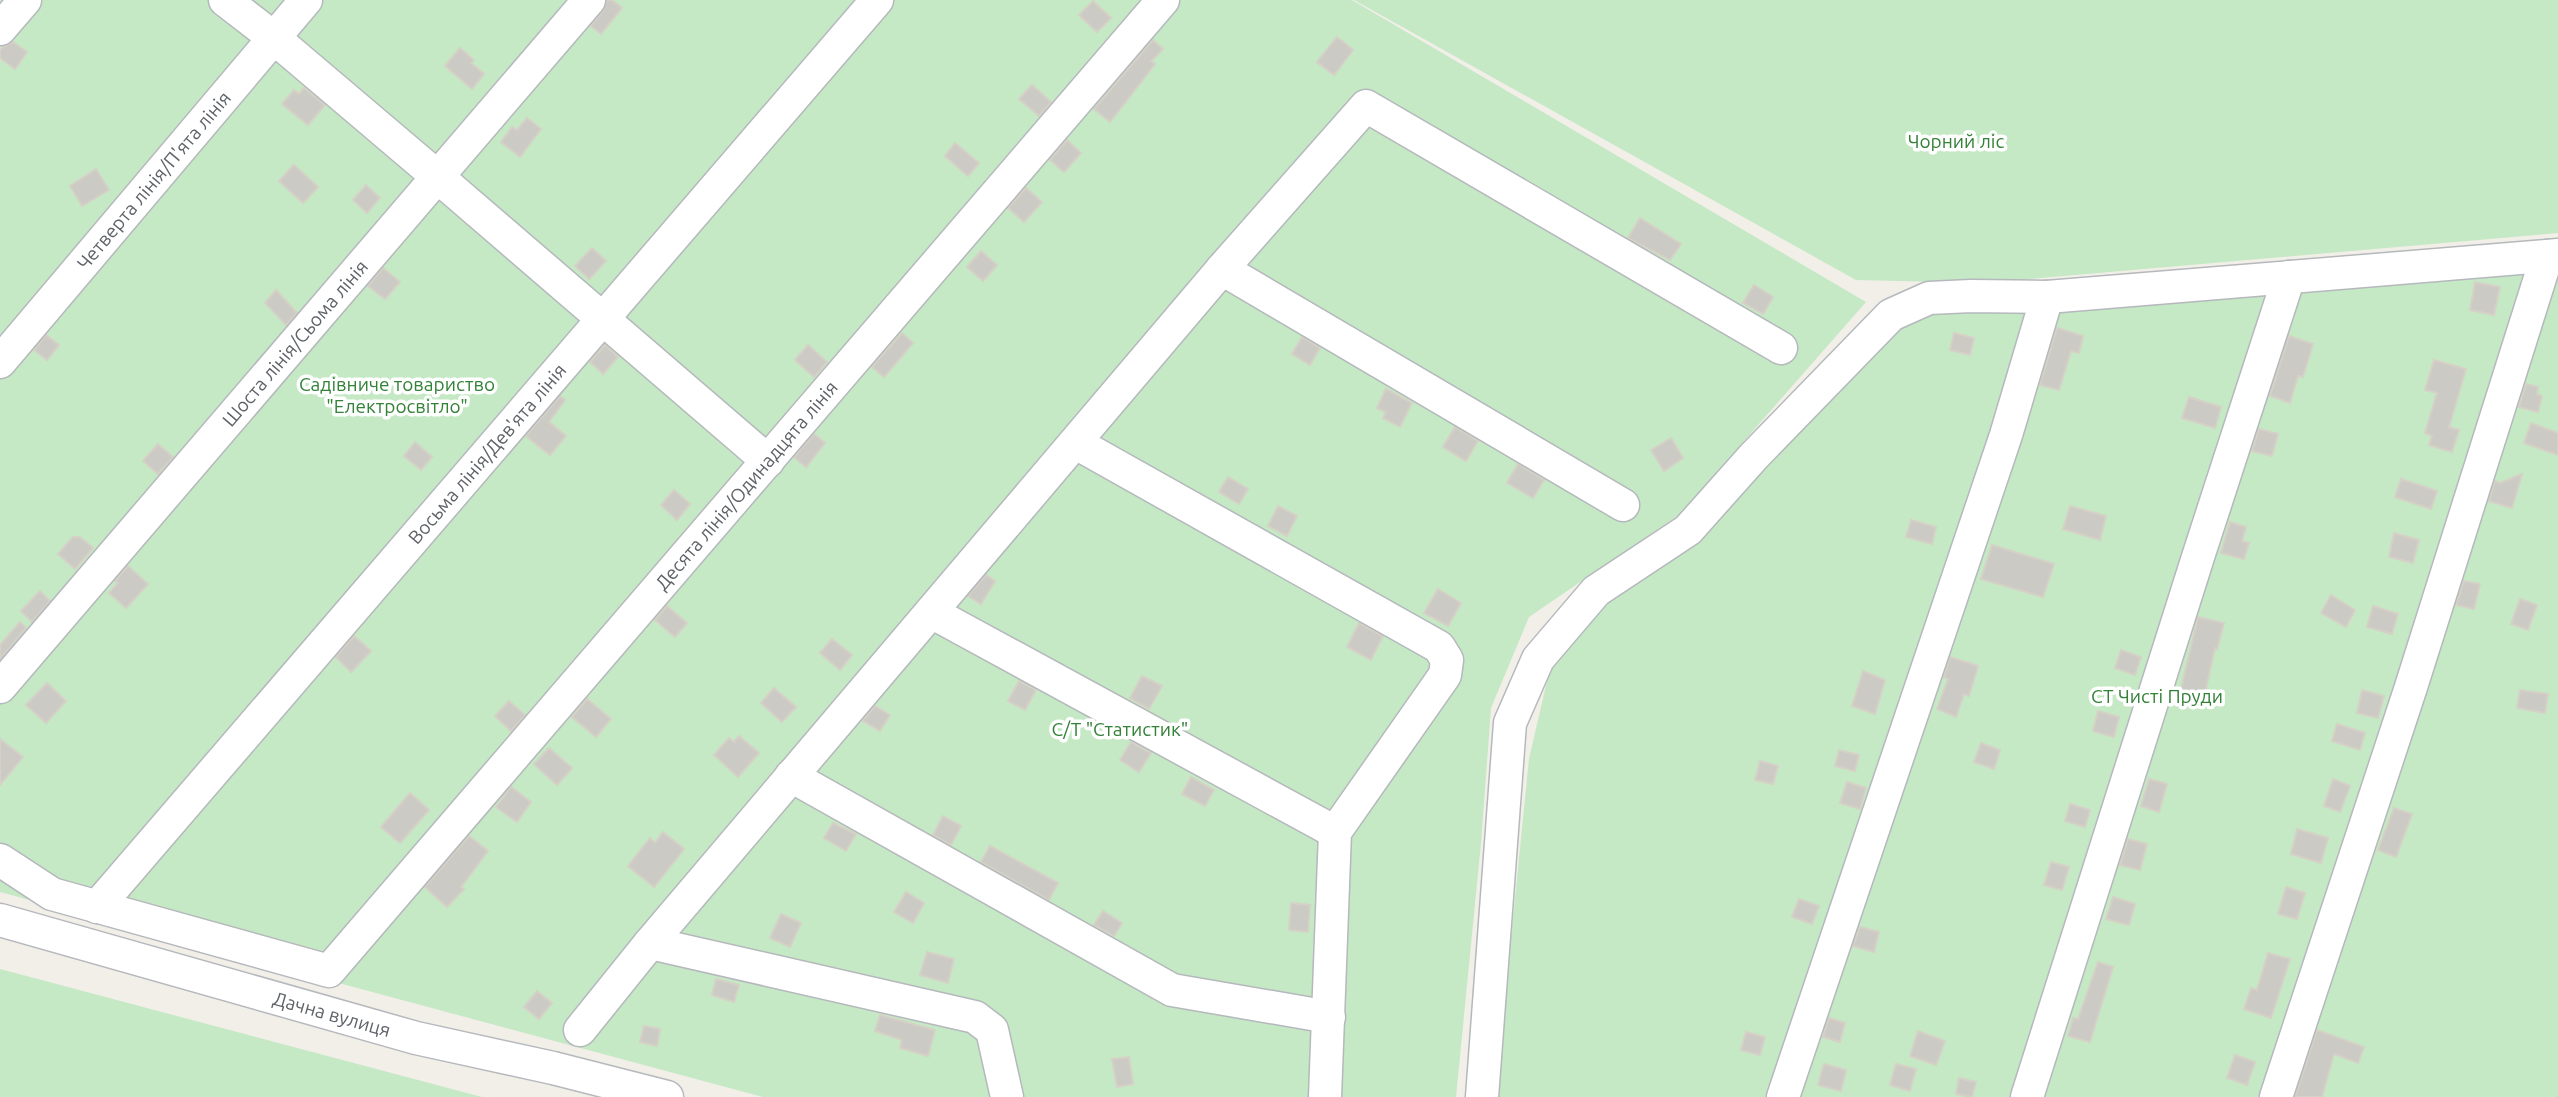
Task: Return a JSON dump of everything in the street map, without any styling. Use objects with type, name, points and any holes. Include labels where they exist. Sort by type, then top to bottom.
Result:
[{"type":"street","points":[[0,29],[25,0]]},
{"type":"street","points":[[225,0],[439,177],[768,461]]},
{"type":"street","name":"Четверта лінія/П'ята лінія","points":[[0,362],[306,0]]},
{"type":"street","name":"Шоста лінія/Сьома лінія","points":[[0,687],[589,0]]},
{"type":"street","name":"Восьма лінія/Дев'ята лінія","points":[[97,907],[877,0]]},
{"type":"street","name":"Десята лінія/Одинадцята лінія","points":[[97,907],[329,971],[1163,0]]},
{"type":"street","points":[[580,1030],[650,943],[931,612],[1222,270],[1366,106],[1781,348]]},
{"type":"street","points":[[1482,1097],[1510,723],[1538,659],[1596,591],[1688,530],[1754,456],[1891,316],[1929,298],[2048,297],[2553,256],[2546,303],[2412,687],[2276,1097]]},
{"type":"street","points":[[1222,270],[1623,505]]},
{"type":"street","points":[[2027,1097],[2289,277]]},
{"type":"street","points":[[1783,1097],[2001,449],[2048,297]]},
{"type":"street","points":[[1076,443],[1439,647],[1447,660],[1445,675],[1335,832],[1325,1097]]},
{"type":"street","points":[[931,612],[1335,832]]},
{"type":"street","points":[[792,776],[1171,990],[1329,1017]]},
{"type":"street","points":[[0,860],[52,894],[97,907]]},
{"type":"street","name":"Дачна вулиця","points":[[0,920],[416,1038],[553,1068],[667,1097]]},
{"type":"street","points":[[650,943],[975,1017],[992,1030],[1007,1097]]},
{"type":"green space","points":[[0,0],[1352,0],[1866,302],[1680,514],[1529,617],[1491,708],[1481,843],[1456,1097],[763,1097],[0,892]]},
{"type":"green space","name":"Чорний ліс","points":[[1354,0],[2558,0],[2558,233],[1984,283],[1856,280]]},
{"type":"green space","name":"СТ Чисті Пруди","points":[[2558,267],[2558,1097],[1495,1097],[1529,759],[1550,668],[1608,601],[1703,535],[1901,326],[1942,310]]},
{"type":"green space","points":[[0,969],[482,1097],[0,1097]]},
{"type":"building","points":[[607,0],[612,0],[622,8],[601,34],[591,26],[603,11]]},
{"type":"building","points":[[1093,1],[1111,18],[1097,32],[1079,15]]},
{"type":"building","points":[[1337,37],[1353,50],[1334,75],[1317,62]]},
{"type":"building","points":[[1153,40],[1163,49],[1151,61],[1155,64],[1110,122],[1094,109]]},
{"type":"building","points":[[13,42],[27,52],[15,69],[0,58],[0,50]]},
{"type":"building","points":[[460,48],[474,60],[471,63],[484,74],[472,89],[445,66]]},
{"type":"building","points":[[1032,85],[1051,102],[1039,116],[1019,99]]},
{"type":"building","points":[[304,88],[325,105],[308,125],[282,104],[294,90],[299,94]]},
{"type":"building","points":[[527,118],[541,129],[520,157],[501,142],[512,127],[517,130]]},
{"type":"building","points":[[1067,140],[1081,153],[1064,172],[1050,160]]},
{"type":"building","points":[[955,143],[979,163],[968,176],[945,156]]},
{"type":"building","points":[[294,165],[318,187],[303,203],[279,181]]},
{"type":"building","points":[[96,169],[109,190],[82,206],[70,186]]},
{"type":"building","points":[[366,185],[380,198],[367,213],[353,200]]},
{"type":"building","points":[[1026,188],[1042,202],[1024,222],[1008,208]]},
{"type":"building","points":[[1640,218],[1681,244],[1670,260],[1628,238]]},
{"type":"building","points":[[592,248],[606,261],[589,279],[575,266]]},
{"type":"building","points":[[981,251],[997,265],[983,281],[967,267]]},
{"type":"building","points":[[383,268],[400,282],[385,299],[368,286]]},
{"type":"building","points":[[2475,282],[2500,287],[2494,315],[2470,310]]},
{"type":"building","points":[[1754,285],[1773,297],[1763,314],[1743,303]]},
{"type":"building","points":[[276,290],[297,313],[286,325],[265,303]]},
{"type":"building","points":[[2057,328],[2083,336],[2079,353],[2071,351],[2059,390],[2040,385]]},
{"type":"building","points":[[902,333],[913,343],[884,377],[872,367]]},
{"type":"building","points":[[1954,333],[1974,338],[1970,355],[1950,350]]},
{"type":"building","points":[[46,335],[59,345],[47,360],[34,350]]},
{"type":"building","points":[[2289,336],[2313,344],[2303,377],[2298,376],[2290,403],[2270,396]]},
{"type":"building","points":[[1302,337],[1320,348],[1310,365],[1292,354]]},
{"type":"building","points":[[605,345],[618,357],[603,374],[590,362]]},
{"type":"building","points":[[808,345],[827,362],[814,377],[795,360]]},
{"type":"building","points":[[2434,360],[2466,369],[2449,427],[2459,430],[2452,452],[2429,445],[2432,436],[2425,433],[2437,393],[2425,390]]},
{"type":"building","points":[[2526,384],[2538,387],[2537,394],[2542,396],[2538,412],[2519,407]]},
{"type":"building","points":[[1386,389],[1412,403],[1400,427],[1383,418],[1386,412],[1377,408]]},
{"type":"building","points":[[560,396],[565,400],[549,422],[566,436],[550,455],[526,436]]},
{"type":"building","points":[[2189,397],[2221,407],[2215,428],[2182,418]]},
{"type":"building","points":[[2531,423],[2558,433],[2558,455],[2524,443]]},
{"type":"building","points":[[1455,427],[1478,441],[1466,461],[1443,447]]},
{"type":"building","points":[[2259,429],[2278,434],[2272,456],[2252,451]]},
{"type":"building","points":[[814,434],[825,443],[806,467],[794,457]]},
{"type":"building","points":[[1671,438],[1683,458],[1664,471],[1651,450]]},
{"type":"building","points":[[415,442],[432,457],[421,470],[404,456]]},
{"type":"building","points":[[158,444],[173,457],[158,474],[143,461]]},
{"type":"building","points":[[1518,464],[1544,480],[1533,498],[1507,483]]},
{"type":"building","points":[[2522,474],[2512,508],[2489,501],[2495,481],[2500,483]]},
{"type":"building","points":[[1228,477],[1248,489],[1239,504],[1219,492]]},
{"type":"building","points":[[2401,479],[2437,491],[2431,509],[2395,497]]},
{"type":"building","points":[[674,490],[690,504],[677,520],[661,505]]},
{"type":"building","points":[[1278,506],[1297,516],[1287,536],[1268,526]]},
{"type":"building","points":[[2070,506],[2106,516],[2100,540],[2063,529]]},
{"type":"building","points":[[1911,520],[1936,527],[1932,544],[1906,537]]},
{"type":"building","points":[[2230,522],[2246,527],[2242,541],[2249,543],[2244,559],[2221,553]]},
{"type":"building","points":[[2394,533],[2419,540],[2413,563],[2389,557]]},
{"type":"building","points":[[73,537],[80,537],[93,548],[75,569],[58,554]]},
{"type":"building","points":[[1992,545],[2054,564],[2043,597],[1981,579]]},
{"type":"building","points":[[128,566],[148,584],[126,608],[109,593]]},
{"type":"building","points":[[986,575],[995,581],[981,604],[968,596]]},
{"type":"building","points":[[2464,581],[2480,584],[2474,609],[2456,605]]},
{"type":"building","points":[[1438,589],[1461,603],[1448,626],[1424,613]]},
{"type":"building","points":[[40,591],[50,601],[32,622],[21,611]]},
{"type":"building","points":[[2331,595],[2355,610],[2346,627],[2321,613]]},
{"type":"building","points":[[2520,599],[2537,605],[2528,630],[2511,624]]},
{"type":"building","points":[[667,606],[687,623],[675,637],[655,620]]},
{"type":"building","points":[[2373,606],[2398,614],[2392,634],[2367,627]]},
{"type":"building","points":[[2198,617],[2224,623],[2217,649],[2215,648],[2203,702],[2179,697]]},
{"type":"building","points":[[20,622],[26,628],[0,659],[0,645]]},
{"type":"building","points":[[1359,623],[1383,636],[1371,660],[1347,647]]},
{"type":"building","points":[[354,636],[371,651],[351,672],[336,657]]},
{"type":"building","points":[[832,639],[852,655],[840,670],[820,653]]},
{"type":"building","points":[[2121,650],[2141,657],[2135,675],[2115,668]]},
{"type":"building","points":[[1950,657],[1978,666],[1969,696],[1964,694],[1956,717],[1937,709],[1948,679],[1944,677]]},
{"type":"building","points":[[1863,671],[1885,680],[1875,714],[1852,706]]},
{"type":"building","points":[[1142,676],[1162,686],[1149,709],[1130,698]]},
{"type":"building","points":[[1019,681],[1036,690],[1025,710],[1008,701]]},
{"type":"building","points":[[47,683],[66,701],[46,723],[26,705]]},
{"type":"building","points":[[774,688],[796,707],[782,722],[761,703]]},
{"type":"building","points":[[2362,690],[2384,696],[2378,718],[2357,713]]},
{"type":"building","points":[[2520,690],[2548,694],[2545,713],[2517,708]]},
{"type":"building","points":[[587,699],[611,719],[596,737],[572,717]]},
{"type":"building","points":[[509,701],[525,715],[511,731],[495,716]]},
{"type":"building","points":[[875,706],[890,715],[880,731],[863,721]]},
{"type":"building","points":[[2098,711],[2119,717],[2114,737],[2093,731]]},
{"type":"building","points":[[2337,724],[2365,733],[2360,750],[2332,741]]},
{"type":"building","points":[[739,736],[759,753],[738,777],[714,755],[729,738],[734,742]]},
{"type":"building","points":[[0,739],[23,757],[0,785]]},
{"type":"building","points":[[1131,742],[1151,753],[1139,772],[1120,760]]},
{"type":"building","points":[[1981,743],[2000,750],[1994,769],[1974,762]]},
{"type":"building","points":[[549,748],[572,768],[557,785],[534,764]]},
{"type":"building","points":[[1839,750],[1859,755],[1855,771],[1835,766]]},
{"type":"building","points":[[1760,761],[1778,766],[1773,784],[1755,780]]},
{"type":"building","points":[[1191,777],[1214,790],[1205,806],[1182,794]]},
{"type":"building","points":[[2149,779],[2167,784],[2159,812],[2141,806]]},
{"type":"building","points":[[2333,779],[2350,786],[2340,812],[2324,806]]},
{"type":"building","points":[[1847,782],[1866,788],[1860,809],[1840,803]]},
{"type":"building","points":[[511,787],[531,802],[517,822],[496,807]]},
{"type":"building","points":[[410,793],[429,810],[400,843],[381,827]]},
{"type":"building","points":[[2070,804],[2090,810],[2085,827],[2065,821]]},
{"type":"building","points":[[2394,808],[2412,814],[2396,857],[2378,850]]},
{"type":"building","points":[[943,816],[961,826],[951,845],[933,835]]},
{"type":"building","points":[[833,823],[856,834],[846,851],[824,838]]},
{"type":"building","points":[[2297,829],[2328,838],[2321,863],[2291,854]]},
{"type":"building","points":[[663,832],[684,849],[654,887],[628,866],[650,838],[655,843]]},
{"type":"building","points":[[469,836],[488,851],[461,887],[464,889],[447,907],[425,887]]},
{"type":"building","points":[[2128,839],[2147,844],[2140,870],[2120,865]]},
{"type":"building","points":[[990,846],[1058,883],[1049,900],[981,862]]},
{"type":"building","points":[[2051,862],[2069,867],[2062,890],[2044,885]]},
{"type":"building","points":[[2286,887],[2305,893],[2297,919],[2278,914]]},
{"type":"building","points":[[906,892],[924,903],[913,923],[894,912]]},
{"type":"building","points":[[2113,897],[2135,904],[2129,925],[2106,919]]},
{"type":"building","points":[[1799,899],[1819,906],[1812,924],[1792,917]]},
{"type":"building","points":[[1291,903],[1310,905],[1308,932],[1289,930]]},
{"type":"building","points":[[1103,911],[1122,923],[1114,936],[1094,925]]},
{"type":"building","points":[[781,914],[801,923],[790,947],[770,938]]},
{"type":"building","points":[[1860,927],[1879,932],[1874,952],[1853,946]]},
{"type":"building","points":[[927,952],[954,959],[948,983],[920,975]]},
{"type":"building","points":[[2268,953],[2290,959],[2271,1018],[2244,1009],[2251,988],[2257,990]]},
{"type":"building","points":[[2098,962],[2113,967],[2090,1042],[2068,1036],[2073,1018],[2078,1019]]},
{"type":"building","points":[[716,979],[739,985],[734,1002],[712,995]]},
{"type":"building","points":[[537,991],[552,1003],[539,1019],[524,1007]]},
{"type":"building","points":[[880,1015],[935,1030],[928,1056],[900,1048],[902,1040],[875,1031]]},
{"type":"building","points":[[1829,1018],[1845,1023],[1840,1042],[1823,1037]]},
{"type":"building","points":[[644,1026],[660,1029],[657,1046],[640,1042]]},
{"type":"building","points":[[2317,1030],[2364,1047],[2358,1063],[2334,1054],[2322,1097],[2295,1097]]},
{"type":"building","points":[[1918,1031],[1945,1041],[1936,1065],[1910,1056]]},
{"type":"building","points":[[1746,1032],[1765,1037],[1760,1055],[1741,1050]]},
{"type":"building","points":[[2235,1055],[2255,1062],[2247,1085],[2227,1078]]},
{"type":"building","points":[[1129,1057],[1133,1084],[1117,1087],[1112,1059]]},
{"type":"building","points":[[1824,1064],[1846,1070],[1841,1091],[1818,1085]]},
{"type":"building","points":[[1896,1064],[1916,1069],[1910,1091],[1890,1085]]},
{"type":"building","points":[[1959,1078],[1976,1082],[1972,1097],[1956,1094]]},
{"type":"park label","name":"Садівниче товариство \"Електросвітло\"","points":[[397,395]]},
{"type":"park label","name":"С/Т \"Статистик\"","points":[[1120,729]]}]
